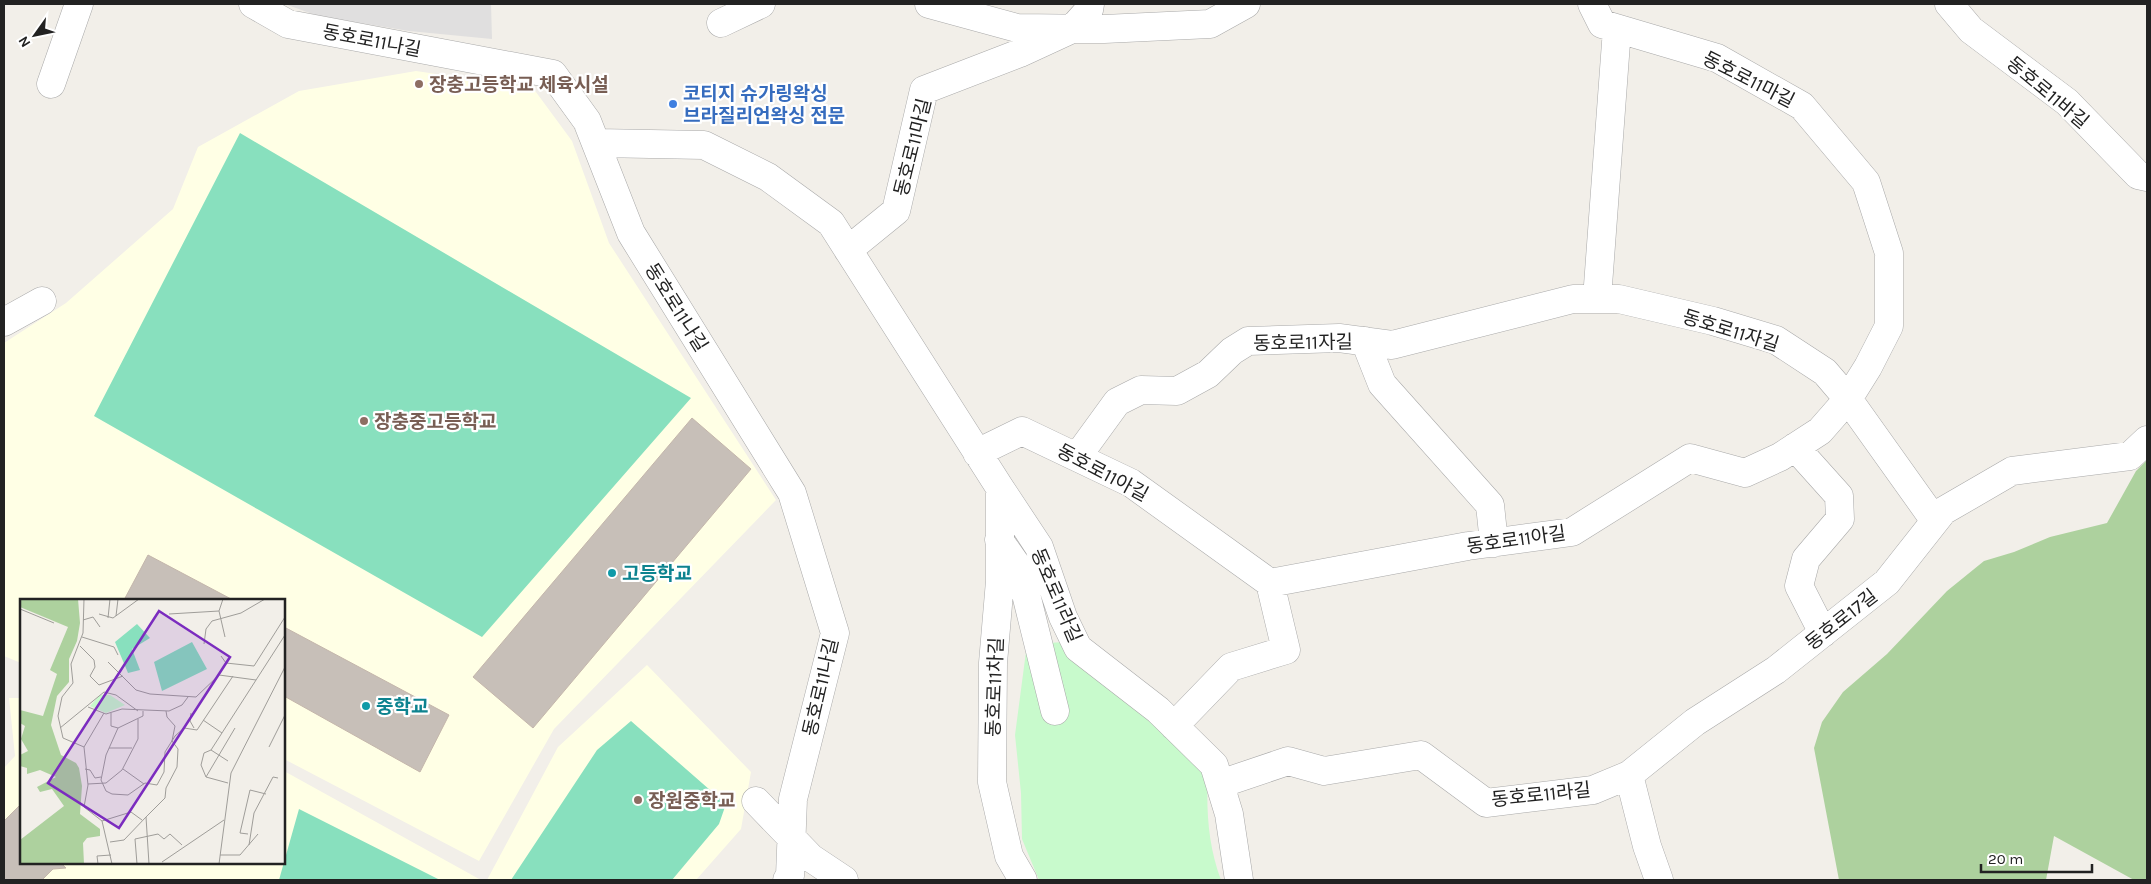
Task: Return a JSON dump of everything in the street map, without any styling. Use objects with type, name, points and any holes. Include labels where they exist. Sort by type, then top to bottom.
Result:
[{"type":"street","points":[[51,84],[79,4]]},
{"type":"street","name":"동호로11나길","points":[[253,4],[288,24],[553,74],[587,121],[631,233],[792,493],[835,633],[793,799],[790,876],[787,880]]},
{"type":"street","points":[[721,23],[761,4]]},
{"type":"street","name":"동호로11마길","points":[[929,4],[1017,28],[1072,29],[1210,24],[1246,4]]},
{"type":"street","points":[[1072,29],[1089,10],[1090,4]]},
{"type":"street","name":"동호로11마길","points":[[1592,4],[1602,24],[1717,58],[1802,106],[1866,182],[1889,253],[1889,326],[1868,367],[1848,399]]},
{"type":"street","name":"동호로11바길","points":[[1949,4],[1971,30],[2067,102],[2138,175],[2147,177]]},
{"type":"street","points":[[1597,299],[1617,28]]},
{"type":"street","name":"동호로11마길","points":[[848,250],[896,211],[924,90],[1020,53],[1072,29]]},
{"type":"street","name":"동호로11라길","points":[[597,143],[704,145],[768,177],[831,223],[1039,547],[1063,618],[1078,648],[1158,710],[1214,765],[1220,784],[1288,761],[1324,771],[1421,755],[1486,802],[1593,790],[1630,775]]},
{"type":"street","name":"동호로11자길","points":[[1078,457],[1117,402],[1141,390],[1177,391],[1208,374],[1232,351],[1248,341],[1339,338],[1392,345],[1573,299],[1619,299],[1713,321],[1776,340],[1826,372],[1848,399],[1935,521]]},
{"type":"street","points":[[4,322],[42,301]]},
{"type":"street","name":"동호로11자길","points":[[1365,341],[1382,384],[1490,505],[1494,542]]},
{"type":"street","name":"동호로11아길","points":[[978,453],[1022,431],[1131,483],[1270,583],[1468,546],[1572,532],[1690,458],[1745,473],[1780,456],[1820,431],[1848,399]]},
{"type":"street","name":"동호로17길","points":[[1630,775],[1695,722],[1776,670],[1887,582],[1943,511],[2012,471],[2130,456],[2147,440]]},
{"type":"street","points":[[1795,447],[1839,496],[1840,519],[1806,559],[1800,586],[1823,633]]},
{"type":"street","name":"동호로11차길","points":[[1000,488],[1000,581],[993,663],[992,782],[1009,856],[1023,880]]},
{"type":"street","points":[[1000,540],[1020,570],[1055,711]]},
{"type":"street","points":[[1174,726],[1231,666],[1286,650],[1270,583]]},
{"type":"street","points":[[1630,775],[1647,846],[1658,880]]},
{"type":"street","points":[[1220,784],[1229,814],[1240,880]]},
{"type":"street","points":[[756,801],[811,858],[844,880]]},
{"type":"shaded area","points":[[285,4],[491,4],[492,39],[409,31],[318,16]]},
{"type":"shaded area","name":"장충중고등학교","points":[[416,71],[533,88],[572,141],[609,243],[776,500],[554,729],[479,861],[285,760],[285,599],[20,599],[20,663],[4,656],[4,343],[66,303],[173,209],[198,147],[299,91]]},
{"type":"shaded area","name":"장원중학교","points":[[647,665],[751,772],[741,829],[696,880],[487,880],[558,747]]},
{"type":"shaded area","points":[[9,698],[20,698],[20,864],[285,864],[285,772],[481,880],[4,880],[4,768],[15,756]]},
{"type":"green space","points":[[240,133],[691,398],[482,637],[94,416]]},
{"type":"green space","points":[[2147,460],[2147,880],[2134,880],[2054,836],[2046,880],[1839,880],[1814,748],[1822,722],[1843,692],[1887,654],[1947,591],[1984,561],[2014,552],[2050,537],[2107,523],[2136,471]]},
{"type":"green space","points":[[1066,642],[1147,714],[1208,772],[1207,800],[1209,827],[1213,854],[1221,880],[1039,880],[1022,839],[1021,793],[1015,735],[1027,644]]},
{"type":"green space","points":[[631,721],[726,804],[719,824],[672,880],[511,880],[597,750]]},
{"type":"green space","points":[[299,809],[440,880],[279,880]]},
{"type":"building","name":"고등학교","points":[[692,418],[751,469],[533,728],[473,677]]},
{"type":"building","points":[[148,555],[231,599],[125,599]]},
{"type":"building","name":"중학교","points":[[285,628],[449,715],[420,772],[285,697]]},
{"type":"building","points":[[20,805],[20,864],[62,864],[66,868],[53,869],[42,880],[4,880],[4,821]]},
{"type":"place","name":"장충고등학교 체육시설","points":[[419,84]]},
{"type":"place","name":"코티지 슈가링왁싱 브라질리언왁싱 전문","points":[[673,104]]},
{"type":"place","name":"장충중고등학교","points":[[364,421]]},
{"type":"place","name":"고등학교","points":[[612,573]]},
{"type":"place","name":"중학교","points":[[366,706]]},
{"type":"place","name":"장원중학교","points":[[638,800]]}]
